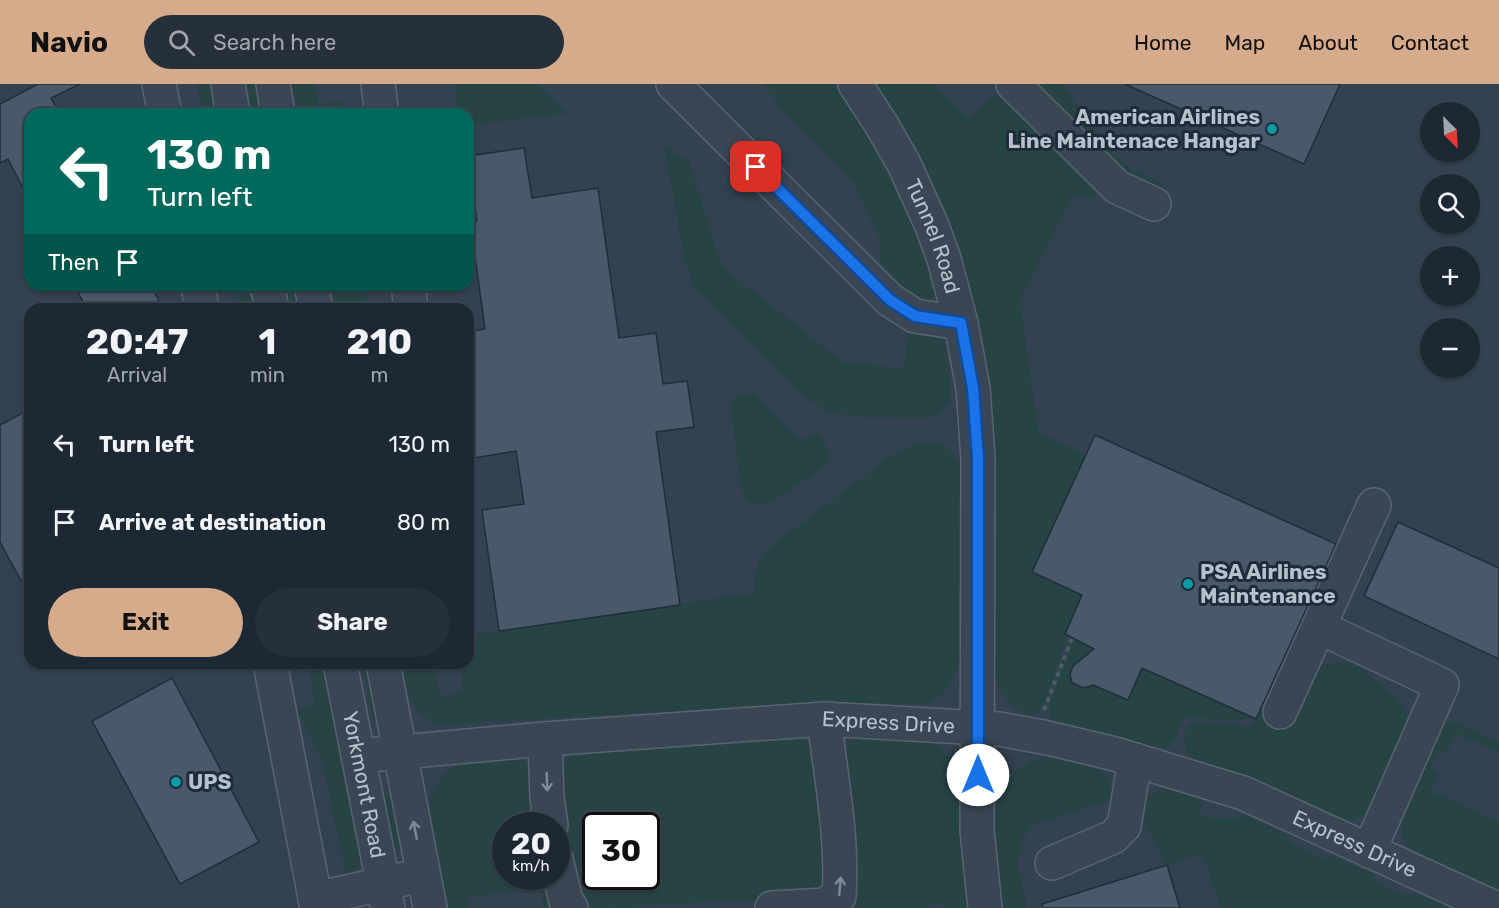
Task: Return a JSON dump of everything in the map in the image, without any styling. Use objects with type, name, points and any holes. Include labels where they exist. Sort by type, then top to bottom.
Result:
[{"type":"street","points":[[159,84],[164,108]]},
{"type":"street","points":[[228,84],[232,108]]},
{"type":"street","points":[[273,84],[277,108]]},
{"type":"street","points":[[378,84],[381,108]]},
{"type":"street","points":[[672,84],[890,300],[915,316],[961,323]]},
{"type":"street","name":"Tunnel Road","points":[[855,84],[904,164],[932,226],[944,259],[961,323],[973,388],[978,458],[977,830],[985,908]]},
{"type":"street","points":[[1013,84],[1117,187],[1154,204]]},
{"type":"street","points":[[1280,712],[1374,505]]},
{"type":"street","points":[[1319,627],[1442,685],[1370,851]]},
{"type":"street","points":[[271,669],[316,903],[386,896],[424,875]]},
{"type":"street","name":"Yorkmont Road","points":[[341,669],[386,896]]},
{"type":"street","name":"Yorkmont Road","points":[[384,669],[430,908]]},
{"type":"street","points":[[772,908],[825,905],[840,896],[841,877],[835,808],[824,719]]},
{"type":"street","name":"Express Drive","points":[[358,756],[545,739],[824,719],[978,728],[1034,735],[1135,760],[1243,793],[1495,908]]},
{"type":"street","points":[[545,739],[549,812]]},
{"type":"street","points":[[1052,863],[1113,837],[1124,826],[1135,760]]},
{"type":"street","points":[[563,890],[566,901],[571,908]]},
{"type":"path","points":[[1034,735],[1072,638]]},
{"type":"shaded area","points":[[0,84],[1499,84],[1499,908],[0,908]]},
{"type":"green space","points":[[197,84],[213,84],[217,108],[202,108]]},
{"type":"green space","points":[[241,84],[260,84],[264,108],[245,108]]},
{"type":"green space","points":[[291,84],[315,84],[319,104],[342,101],[343,108],[297,108]]},
{"type":"green space","points":[[454,84],[538,84],[567,113],[474,124],[474,108],[458,108]]},
{"type":"green space","points":[[763,84],[834,84],[881,158],[906,211],[935,294],[930,301],[920,302],[908,297],[887,276],[879,257],[881,243],[855,185],[817,143],[785,114]]},
{"type":"green space","points":[[875,84],[933,84],[970,119],[998,91],[1090,180],[1096,189],[1093,199],[1074,193],[1018,304],[1025,308],[1022,316],[1038,432],[1086,454],[1032,572],[1082,595],[1065,634],[1068,636],[1044,703],[1033,716],[1012,706],[1003,696],[994,675],[995,455],[990,396],[959,259],[936,193],[905,130]]},
{"type":"green space","points":[[1033,84],[1062,84],[1115,156],[1130,169],[1163,184],[1160,191],[1128,176]]},
{"type":"green space","points":[[665,147],[689,161],[721,266],[844,363],[904,368],[908,333],[944,334],[951,388],[949,401],[942,410],[928,418],[853,417],[823,409],[806,397],[694,286],[684,258]]},
{"type":"green space","points":[[237,291],[252,291],[254,303],[240,303]]},
{"type":"green space","points":[[280,291],[300,291],[303,303],[283,303]]},
{"type":"green space","points":[[333,291],[366,291],[368,303],[336,303]]},
{"type":"green space","points":[[752,393],[798,440],[818,435],[826,445],[828,452],[826,465],[782,495],[757,505],[749,502],[741,490],[731,409],[738,397]]},
{"type":"green space","points":[[924,442],[937,444],[953,454],[960,465],[960,660],[949,686],[929,704],[828,702],[448,724],[436,723],[426,718],[410,698],[401,669],[434,669],[440,697],[463,693],[461,669],[474,669],[475,634],[754,593],[757,566],[765,551],[885,460]]},
{"type":"green space","points":[[1074,638],[1249,716],[1246,720],[1183,718],[1176,738],[1165,749],[1051,721],[1049,706]],"holes":[[[1073,666],[1095,682],[1088,688],[1075,686],[1070,674]]]},
{"type":"green space","points":[[1344,661],[1357,666],[1395,697],[1406,713],[1407,734],[1368,815],[1348,821],[1333,817],[1243,776],[1187,755],[1183,737],[1189,724],[1251,726],[1262,708],[1291,721],[1315,670],[1323,665]]},
{"type":"green space","points":[[308,669],[325,669],[361,854],[359,870],[347,880],[323,763],[298,713],[300,709],[315,705]]},
{"type":"green space","points":[[363,669],[372,669],[378,723],[373,719]]},
{"type":"green space","points":[[1443,718],[1499,742],[1499,753],[1456,733],[1448,751],[1445,753],[1437,751],[1430,768],[1437,774],[1430,791],[1499,822],[1499,890],[1414,853],[1402,836],[1402,816]]},
{"type":"green space","points":[[870,735],[913,738],[923,741],[942,750],[953,762],[958,776],[968,908],[944,908],[942,902],[925,908],[843,908],[843,750],[852,740]]},
{"type":"green space","points":[[801,737],[808,740],[816,748],[832,881],[820,895],[583,908],[575,900],[570,877],[570,812],[559,812],[560,765],[570,755],[585,751]]},
{"type":"green space","points":[[516,756],[528,762],[535,772],[540,812],[492,812],[492,890],[513,890],[466,898],[468,908],[446,908],[429,810],[434,789],[444,774],[460,763]]},
{"type":"green space","points":[[1056,757],[1087,764],[1102,771],[1110,787],[1111,800],[1031,825],[1020,846],[1017,865],[1027,908],[1003,908],[994,815],[1001,789],[1016,771],[1034,759]]},
{"type":"green space","points":[[1171,786],[1197,795],[1202,803],[1200,817],[1236,818],[1244,814],[1287,835],[1290,842],[1324,859],[1330,855],[1374,874],[1376,883],[1409,896],[1417,893],[1450,908],[1221,908],[1202,853],[1167,865],[1139,808],[1150,795]]},
{"type":"green space","points":[[389,793],[394,795],[403,846],[398,849],[391,849],[382,796]]},
{"type":"green space","points":[[538,890],[556,890],[562,908],[545,908]]},
{"type":"building","points":[[38,84],[80,84],[51,98],[57,108],[24,108],[24,190],[8,159],[0,163],[0,104]]},
{"type":"building","name":"American Airlines Line Maintenace Hangar","points":[[1125,84],[1340,84],[1304,164]]},
{"type":"building","points":[[524,148],[532,198],[598,188],[619,338],[656,333],[663,384],[687,381],[694,427],[656,432],[680,605],[499,631],[482,510],[524,504],[516,451],[474,458],[474,331],[485,329],[474,249],[474,222],[477,221],[474,199],[474,155]]},
{"type":"building","points":[[77,291],[154,291],[160,303],[84,303]]},
{"type":"building","points":[[24,412],[24,586],[0,542],[0,425]]},
{"type":"building","name":"PSA Airlines Maintenance","points":[[1095,435],[1336,544],[1256,719],[1142,668],[1128,700],[1093,685],[1084,688],[1072,683],[1070,674],[1073,666],[1094,649],[1065,634],[1082,595],[1032,572]]},
{"type":"building","points":[[1398,522],[1499,568],[1499,659],[1364,596]]},
{"type":"building","name":"UPS","points":[[172,678],[259,842],[180,884],[92,721]]},
{"type":"building","points":[[1167,865],[1180,908],[1043,908],[1042,904]]},
{"type":"place","name":"American Airlines Line Maintenace Hangar","points":[[1272,129]]},
{"type":"place","name":"PSA Airlines Maintenance","points":[[1188,584]]},
{"type":"place","name":"UPS","points":[[176,782]]},
{"type":"route","points":[[756,167],[890,300],[915,316],[961,323],[973,388],[978,458],[978,775]]}]
